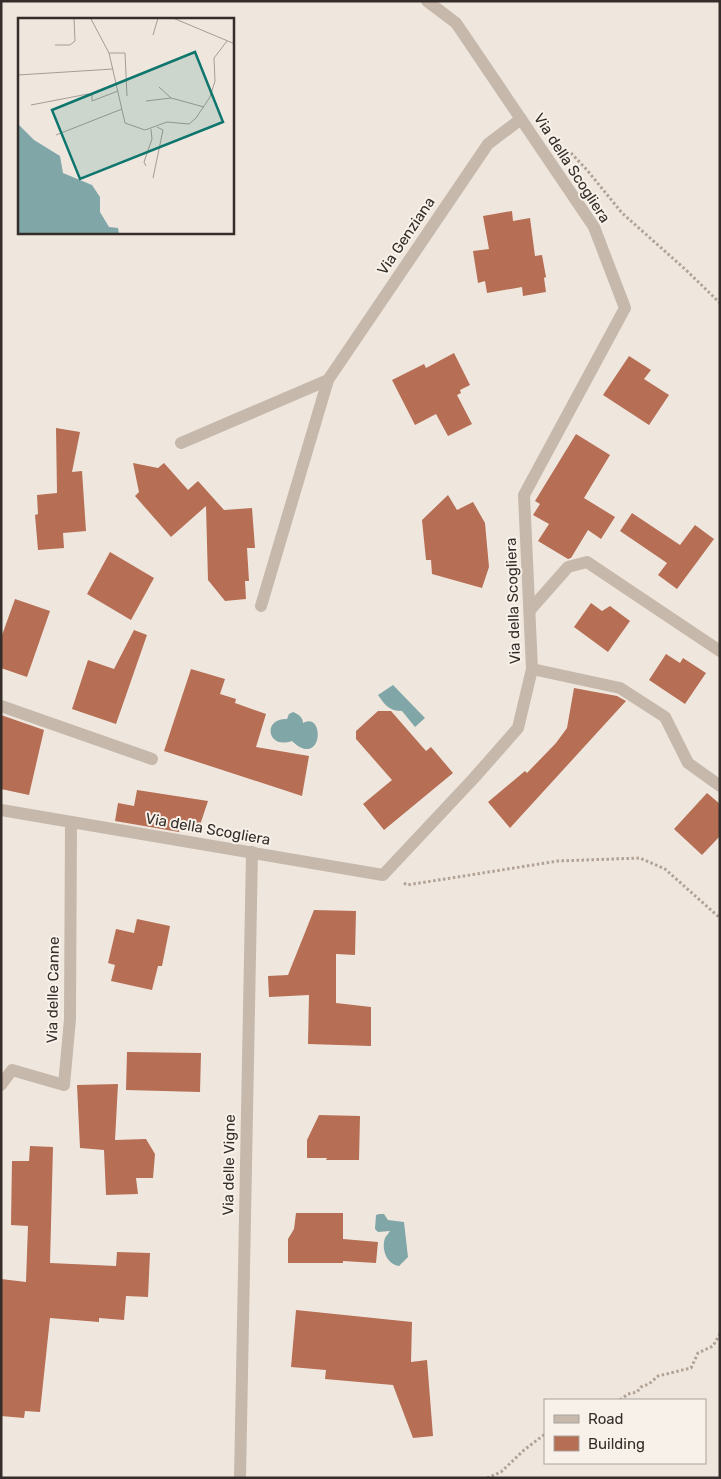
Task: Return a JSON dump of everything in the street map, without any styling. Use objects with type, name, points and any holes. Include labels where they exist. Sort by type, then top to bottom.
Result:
[{"type":"street","name":"Via della Scogliera","points":[[1,810],[384,875],[518,728],[532,669],[524,495],[625,308],[594,227],[456,24],[427,1]]},
{"type":"street","name":"Via Genziana","points":[[261,606],[328,380],[488,144],[521,119]]},
{"type":"street","points":[[181,443],[328,380]]},
{"type":"street","points":[[530,610],[568,567],[587,562],[720,651]]},
{"type":"street","points":[[532,669],[620,688],[665,717],[688,763],[720,786]]},
{"type":"street","points":[[1,706],[152,759]]},
{"type":"street","name":"Via delle Canne","points":[[1,1085],[12,1070],[64,1085],[70,1019],[71,822]]},
{"type":"street","name":"Via delle Vigne","points":[[240,1478],[252,852]]},
{"type":"path","points":[[567,149],[588,170],[622,213],[720,303]]},
{"type":"path","points":[[384,875],[407,885],[558,861],[640,858],[665,869],[720,918]]},
{"type":"path","points":[[621,1399],[628,1394],[637,1392],[641,1387],[649,1384],[658,1376],[691,1368],[698,1353],[713,1346],[720,1334]]},
{"type":"path","points":[[487,1478],[501,1472],[524,1450],[544,1435]]},
{"type":"water","points":[[393,685],[425,718],[415,727],[402,711],[388,707],[378,695]]},
{"type":"water","points":[[293,712],[300,716],[303,723],[310,722],[315,725],[318,731],[315,745],[310,749],[302,748],[292,741],[284,743],[273,738],[271,728],[274,723],[287,719],[289,714]]},
{"type":"water","points":[[384,1214],[388,1220],[404,1222],[408,1257],[399,1266],[391,1262],[386,1256],[384,1243],[390,1231],[378,1232],[375,1229],[376,1215]]},
{"type":"building","points":[[512,211],[513,221],[530,218],[535,256],[542,255],[546,277],[544,278],[546,292],[523,296],[522,287],[487,293],[485,281],[478,283],[473,251],[489,249],[483,216]]},
{"type":"building","points":[[454,353],[470,385],[460,390],[461,393],[457,395],[472,424],[448,436],[436,414],[415,425],[392,380],[424,364],[426,368]]},
{"type":"building","points":[[629,356],[651,370],[644,379],[669,395],[649,425],[603,395]]},
{"type":"building","points":[[56,428],[80,432],[72,472],[82,471],[86,531],[63,533],[64,548],[38,550],[35,515],[38,514],[37,495],[57,493]]},
{"type":"building","points":[[576,434],[610,455],[584,498],[615,517],[601,539],[588,530],[571,558],[568,559],[538,541],[549,524],[533,515],[540,504],[535,501]]},
{"type":"building","points":[[133,463],[158,468],[164,463],[188,490],[198,481],[224,510],[252,508],[255,548],[247,548],[249,581],[245,581],[246,599],[225,601],[208,580],[206,506],[171,537],[135,496],[139,492]]},
{"type":"building","points":[[448,495],[457,510],[473,502],[485,523],[489,567],[482,588],[432,574],[431,560],[426,560],[422,520]]},
{"type":"building","points":[[632,513],[680,545],[695,525],[714,539],[677,589],[658,575],[667,563],[620,531]]},
{"type":"building","points":[[110,552],[154,578],[131,620],[87,594]]},
{"type":"building","points":[[15,599],[50,611],[27,677],[1,668],[1,638]]},
{"type":"building","points":[[591,603],[602,611],[610,606],[630,621],[608,652],[574,627]]},
{"type":"building","points":[[134,630],[147,635],[116,724],[72,709],[88,660],[114,669]]},
{"type":"building","points":[[666,654],[680,663],[683,658],[706,673],[685,704],[649,680]]},
{"type":"building","points":[[191,669],[225,679],[220,694],[236,699],[235,703],[266,714],[256,747],[309,756],[302,796],[164,751]]},
{"type":"building","points":[[574,688],[617,696],[626,701],[510,828],[488,802],[525,771],[527,773],[556,743],[567,728]]},
{"type":"building","points":[[378,711],[391,711],[426,751],[431,747],[453,773],[384,830],[363,804],[392,780],[356,739],[356,731]]},
{"type":"building","points":[[1,715],[44,730],[29,795],[1,789]]},
{"type":"building","points":[[137,790],[208,801],[198,831],[180,825],[179,832],[115,821],[118,803],[134,806]]},
{"type":"building","points":[[707,793],[720,804],[720,836],[702,855],[674,829]]},
{"type":"building","points":[[314,910],[356,911],[355,955],[336,954],[336,1003],[371,1007],[371,1046],[308,1044],[309,995],[269,997],[268,976],[288,975]]},
{"type":"building","points":[[137,919],[170,926],[162,966],[158,966],[152,990],[111,981],[115,965],[108,963],[116,929],[134,933]]},
{"type":"building","points":[[127,1052],[201,1053],[200,1092],[126,1090]]},
{"type":"building","points":[[118,1084],[115,1140],[146,1139],[155,1154],[153,1178],[136,1178],[138,1194],[106,1195],[104,1150],[80,1148],[77,1085]]},
{"type":"building","points":[[319,1115],[360,1116],[359,1160],[307,1158],[307,1140]]},
{"type":"building","points":[[30,1146],[53,1147],[50,1263],[116,1266],[117,1252],[150,1253],[148,1297],[126,1296],[124,1320],[99,1318],[99,1322],[50,1318],[40,1412],[25,1411],[24,1418],[1,1416],[1,1279],[26,1282],[28,1226],[11,1225],[12,1161],[29,1161]]},
{"type":"building","points":[[296,1213],[343,1213],[343,1239],[378,1242],[376,1263],[343,1261],[343,1263],[288,1263],[288,1239],[294,1229]]},
{"type":"building","points":[[296,1310],[412,1322],[411,1362],[427,1360],[433,1436],[413,1438],[393,1385],[325,1379],[326,1370],[291,1367]]}]
